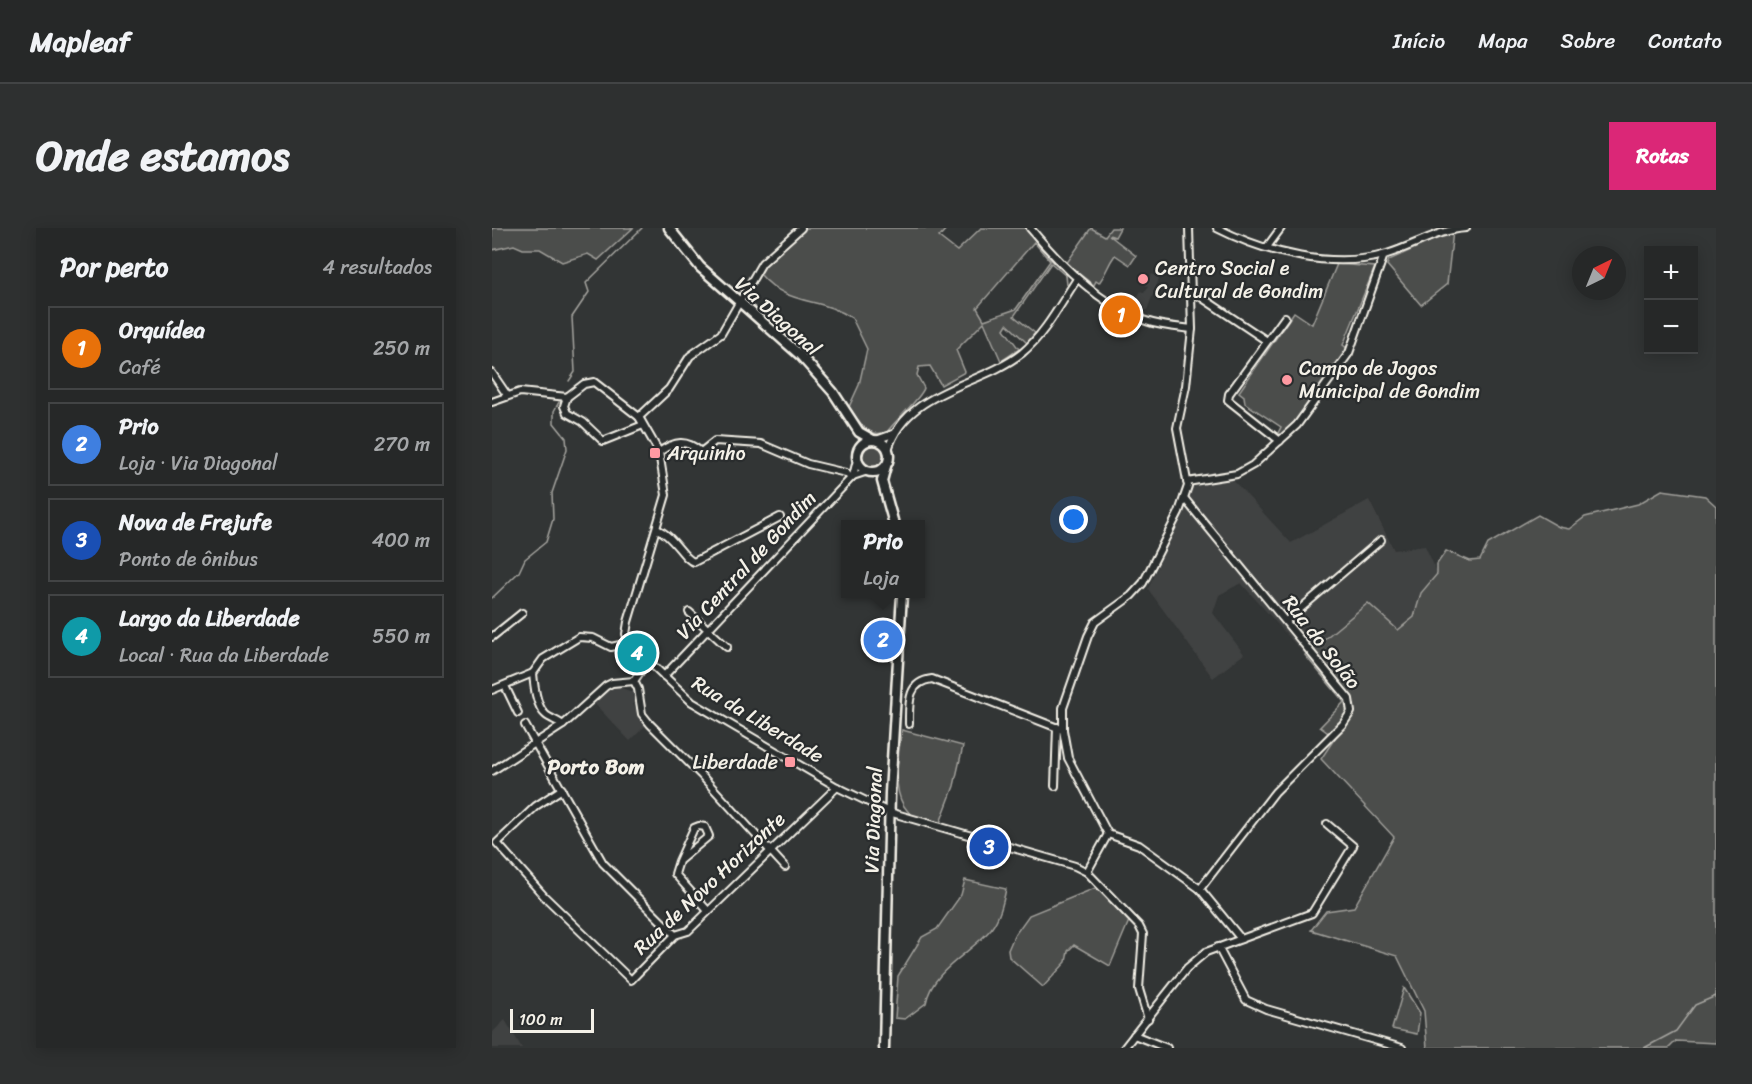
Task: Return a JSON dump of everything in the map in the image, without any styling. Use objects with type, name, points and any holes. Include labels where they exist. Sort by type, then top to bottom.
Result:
[{"type":"main road","name":"Via Diagonal","points":[[669,228],[700,267],[816,373],[859,432],[888,450]]},
{"type":"main road","points":[[859,432],[857,460],[861,468],[882,481]]},
{"type":"main road","points":[[859,447],[865,441],[874,440]]},
{"type":"main road","points":[[888,450],[882,481],[893,520]]},
{"type":"main road","points":[[870,472],[886,466]]},
{"type":"main road","name":"Via Diagonal","points":[[884,1048],[889,812],[902,598]]},
{"type":"street","points":[[639,417],[669,389],[690,356],[721,334],[762,263],[791,230],[801,228]]},
{"type":"street","points":[[1030,228],[1077,279],[1126,312],[1145,321],[1192,329]]},
{"type":"street","points":[[1055,786],[1063,708],[1088,636],[1095,622],[1131,596],[1143,583],[1184,498],[1187,482],[1177,428],[1186,386],[1192,329],[1189,228]]},
{"type":"street","points":[[1217,228],[1267,247],[1315,259],[1365,259],[1411,247],[1435,234],[1466,228]]},
{"type":"street","points":[[1267,247],[1281,228]]},
{"type":"street","points":[[1187,482],[1237,474],[1253,465],[1310,411],[1349,353],[1384,255]]},
{"type":"street","points":[[874,440],[893,434],[934,397],[1008,362],[1027,348],[1077,279]]},
{"type":"street","points":[[1192,291],[1267,341]]},
{"type":"street","points":[[1280,441],[1228,400],[1229,393],[1285,317]]},
{"type":"street","points":[[492,373],[507,395]]},
{"type":"street","points":[[492,690],[533,673],[543,658],[579,637],[593,638],[611,647],[629,643],[626,634],[628,622],[666,495],[659,452],[639,417],[594,382],[584,384],[567,397],[564,406],[567,414],[583,422],[603,441],[643,426]]},
{"type":"street","points":[[495,400],[500,386]]},
{"type":"street","points":[[495,400],[520,392],[567,397]]},
{"type":"street","points":[[888,450],[893,434]]},
{"type":"street","points":[[659,452],[678,442],[686,441],[702,452],[715,441],[761,444],[808,464],[846,473],[852,477]]},
{"type":"street","name":"Via Central de Gondim","points":[[664,676],[852,477],[857,460]]},
{"type":"street","name":"Via Central de Gondim","points":[[852,477],[870,472]]},
{"type":"street","name":"Rua do Solão","points":[[1184,498],[1349,699],[1352,712],[1275,792],[1200,889]]},
{"type":"street","points":[[657,529],[676,541],[689,560],[694,562],[780,517]]},
{"type":"street","points":[[1286,621],[1382,540]]},
{"type":"street","points":[[689,612],[727,647]]},
{"type":"street","points":[[492,637],[522,613]]},
{"type":"street","name":"Rua da Liberdade","points":[[629,643],[692,702],[837,787],[889,812],[1075,866],[1087,872]]},
{"type":"street","points":[[492,771],[563,725],[606,686],[634,681],[647,662]]},
{"type":"street","points":[[533,673],[534,686],[541,708],[546,715],[563,725]]},
{"type":"street","points":[[909,724],[909,700],[913,686],[921,680],[932,679],[1060,729]]},
{"type":"street","points":[[634,681],[638,689],[642,714],[650,724],[701,775],[785,867]]},
{"type":"street","points":[[505,686],[518,713]]},
{"type":"street","points":[[525,725],[603,863],[675,935]]},
{"type":"street","points":[[1060,729],[1068,758],[1108,834],[1139,845],[1200,889],[1241,939]]},
{"type":"street","name":"Rua de Novo Horizonte","points":[[562,789],[536,806],[497,843],[543,896],[631,980],[675,935],[688,931],[837,787]]},
{"type":"street","points":[[1124,1048],[1187,968],[1206,952],[1306,916],[1321,901],[1353,846],[1327,824]]},
{"type":"street","points":[[680,861],[709,836],[705,827],[694,828],[680,861],[675,874],[708,911]]},
{"type":"street","points":[[1108,834],[1087,872],[1139,926],[1143,934],[1139,989],[1148,1019]]},
{"type":"street","points":[[1218,947],[1246,1000],[1266,1009],[1402,1048]]},
{"type":"street","points":[[1134,1035],[1167,1048]]},
{"type":"shaded area","points":[[492,228],[633,228],[598,260],[588,254],[562,262],[540,249],[523,249],[514,245],[492,250]]},
{"type":"shaded area","points":[[806,228],[947,228],[939,237],[957,251],[981,228],[1027,228],[1044,253],[1066,274],[1067,285],[1066,276],[1051,263],[1014,316],[1035,333],[1027,343],[1007,324],[1004,329],[1019,349],[1001,361],[984,322],[956,350],[965,372],[941,385],[930,366],[919,367],[917,375],[924,388],[922,392],[887,432],[880,434],[864,427],[849,407],[859,385],[867,349],[852,318],[827,306],[781,292],[760,274],[768,261]],"holes":[[[1034,242],[1050,261],[1016,309],[984,320],[977,308]]]},
{"type":"shaded area","points":[[1091,228],[1105,236],[1111,228],[1120,228],[1115,237],[1109,235],[1136,256],[1130,265],[1115,255],[1099,283],[1096,281],[1094,285],[1066,264]]},
{"type":"shaded area","points":[[1453,231],[1447,284],[1421,305],[1387,265],[1389,260]]},
{"type":"shaded area","name":"Campo de Jogos Municipal de Gondim","points":[[1337,264],[1375,267],[1343,345],[1348,349],[1292,429],[1281,435],[1278,433],[1281,427],[1245,403],[1244,396],[1239,392],[1294,312],[1312,324]]},
{"type":"shaded area","points":[[1152,274],[1159,279],[1147,310],[1141,311],[1117,295],[1133,293],[1138,296],[1141,291],[1144,293],[1148,287],[1145,284]]},
{"type":"shaded area","points":[[872,444],[881,447],[884,456],[881,465],[872,468],[863,465],[860,456],[863,447]]},
{"type":"shaded area","points":[[1232,479],[1291,543],[1369,500],[1394,550],[1425,546],[1437,572],[1421,593],[1414,617],[1398,631],[1368,603],[1305,655],[1241,583],[1219,595],[1213,613],[1244,654],[1213,678],[1148,589],[1193,484]]},
{"type":"shaded area","points":[[1662,490],[1705,496],[1716,506],[1716,1043],[1676,1041],[1669,1048],[1427,1048],[1424,1011],[1397,956],[1311,930],[1326,911],[1354,907],[1394,837],[1321,759],[1335,738],[1320,727],[1344,702],[1305,655],[1368,603],[1398,630],[1414,617],[1421,593],[1437,574],[1437,564],[1446,551],[1470,561],[1480,560],[1488,544],[1538,515],[1559,527],[1569,529],[1585,517],[1638,504]]},
{"type":"shaded area","points":[[617,686],[632,692],[636,701],[633,704],[646,725],[630,741],[593,702],[608,688]]},
{"type":"shaded area","points":[[902,730],[963,746],[954,786],[940,823],[922,820],[910,813],[902,803],[897,776]]},
{"type":"shaded area","points":[[965,880],[1006,889],[997,920],[982,938],[936,981],[926,1003],[905,1019],[895,1018],[898,976],[922,937],[937,929],[961,895]]},
{"type":"shaded area","points":[[1098,887],[1129,921],[1110,966],[1074,945],[1068,951],[1066,962],[1043,987],[1009,957],[1008,950],[1014,936],[1029,915]]},
{"type":"shaded area","points":[[1404,988],[1420,1013],[1417,1034],[1392,1029]]},
{"type":"shaded area","points":[[505,1020],[522,1048],[492,1048],[492,1033]]},
{"type":"waterway","points":[[569,381],[575,372],[572,317],[589,292],[586,283],[642,228]]},
{"type":"waterway","points":[[492,598],[519,572],[525,559],[546,542],[553,519],[552,493],[567,449],[566,438],[554,423],[554,411],[559,402]]},
{"type":"waterway","points":[[1644,1048],[1676,1031],[1695,1005],[1716,996]]},
{"type":"place","name":"Centro Social e Cultural de Gondim","points":[[1143,279]]},
{"type":"place","name":"Orquídea","points":[[1121,315]]},
{"type":"place","name":"Campo de Jogos Municipal de Gondim","points":[[1287,380]]},
{"type":"place","name":"Arquinho","points":[[655,453]]},
{"type":"place","name":"Prio","points":[[883,640]]},
{"type":"place","name":"Largo da Liberdade","points":[[637,653]]},
{"type":"place","name":"Liberdade","points":[[790,762]]},
{"type":"place","name":"Nova de Frejufe","points":[[989,847]]},
{"type":"district","name":"Porto Bom","points":[[596,767]]}]
